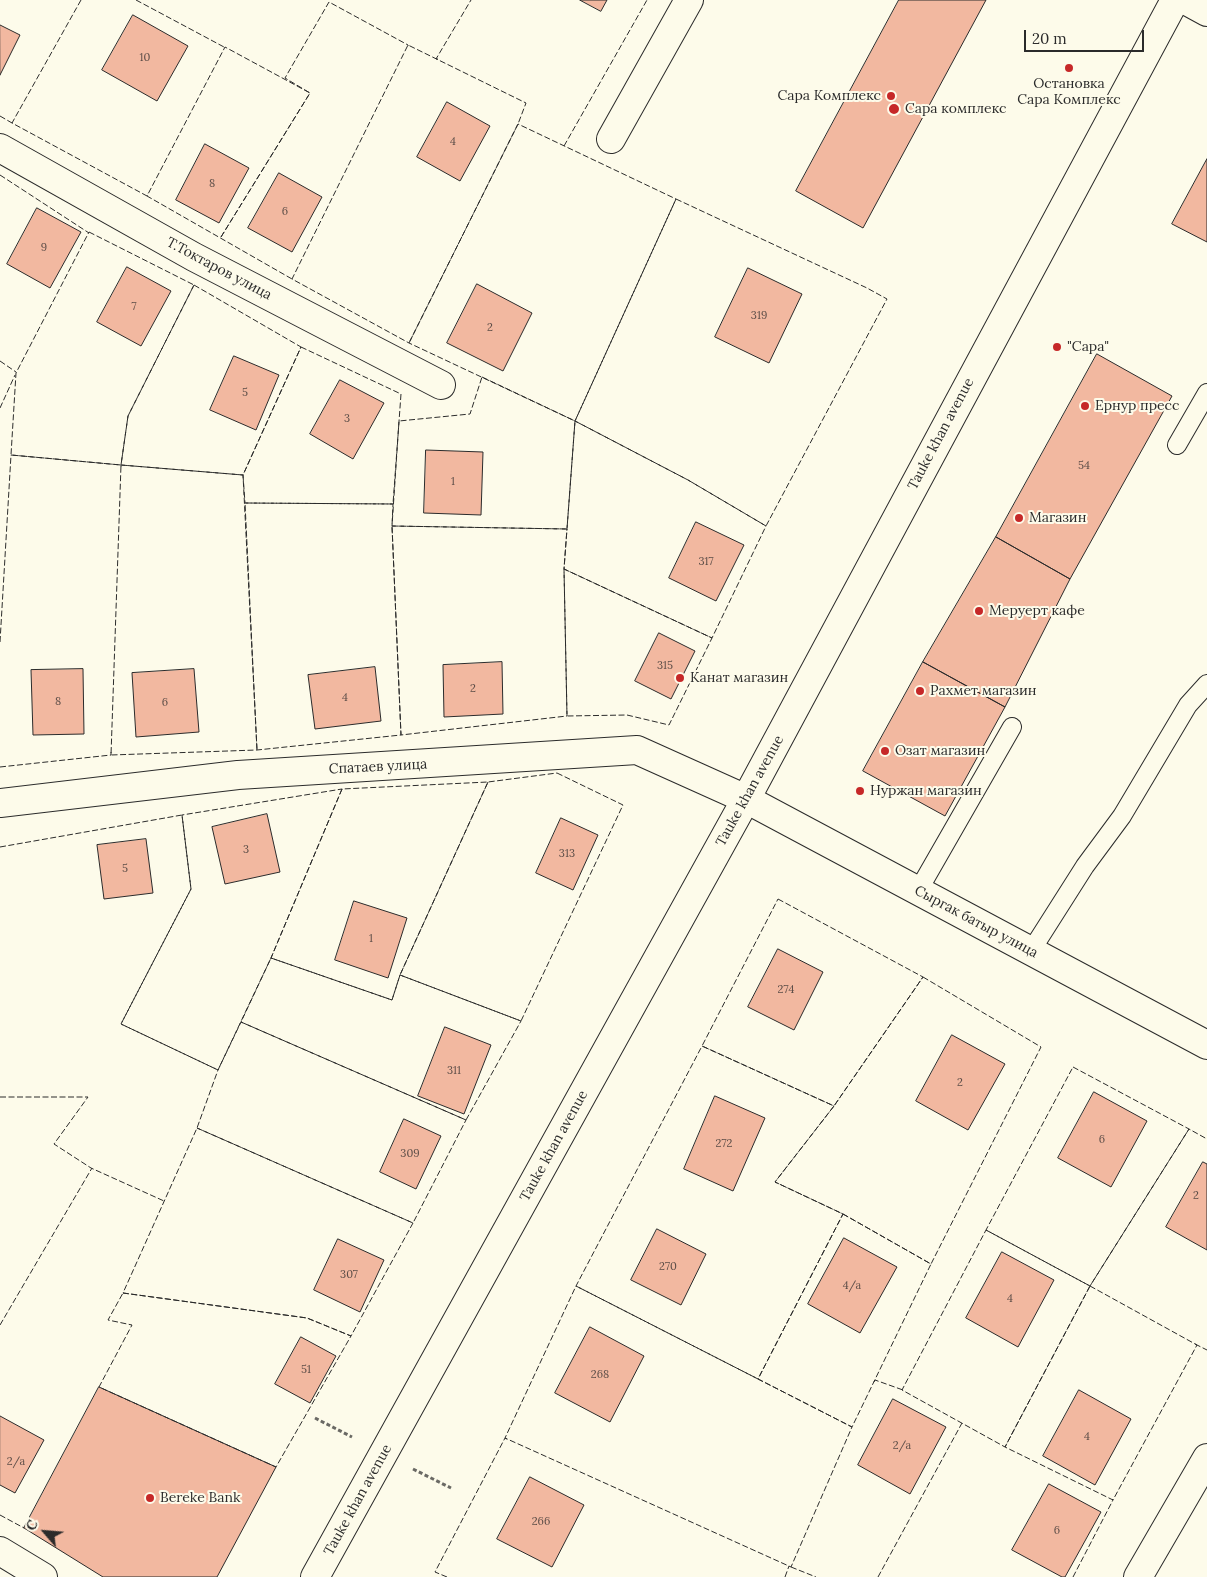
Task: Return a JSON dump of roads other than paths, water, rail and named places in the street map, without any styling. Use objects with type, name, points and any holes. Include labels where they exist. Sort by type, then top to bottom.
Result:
[{"type":"street","points":[[611,138],[689,0]]},
{"type":"street","name":"Tauke khan avenue","points":[[316,1577],[746,799],[1174,0]]},
{"type":"street","points":[[1185,0],[1207,12]]},
{"type":"street","name":"Т.Токтаров улица","points":[[0,148],[194,257],[441,385]]},
{"type":"street","name":"Спатаев улица","points":[[0,803],[238,775],[637,750],[746,799]]},
{"type":"street","name":"Сыргак батыр улица","points":[[746,799],[1031,951],[1205,1041]]},
{"type":"street","points":[[1138,1577],[1207,1458]]},
{"type":"street","points":[[0,1552],[42,1577]]},
{"type":"lane","points":[[1177,445],[1207,393]]},
{"type":"lane","points":[[1031,951],[1085,866],[1122,816],[1188,705],[1207,684]]},
{"type":"lane","points":[[918,891],[1012,728]]},
{"type":"place","name":"Остановка Сара Комплекс","points":[[1069,68]]},
{"type":"place","name":"Сара Комплекс","points":[[891,96]]},
{"type":"place","name":"Сара комплекс","points":[[894,109]]},
{"type":"place","name":"\"Сара\"","points":[[1057,347]]},
{"type":"place","name":"Ернур пресс","points":[[1085,406]]},
{"type":"place","name":"Магазин","points":[[1019,518]]},
{"type":"place","name":"Меруерт кафе","points":[[979,611]]},
{"type":"place","name":"Канат магазин","points":[[680,678]]},
{"type":"place","name":"Рахмет магазин","points":[[920,691]]},
{"type":"place","name":"Озат магазин","points":[[885,751]]},
{"type":"place","name":"Нуржан магазин","points":[[860,791]]},
{"type":"place","name":"Bereke Bank","points":[[150,1498]]}]
